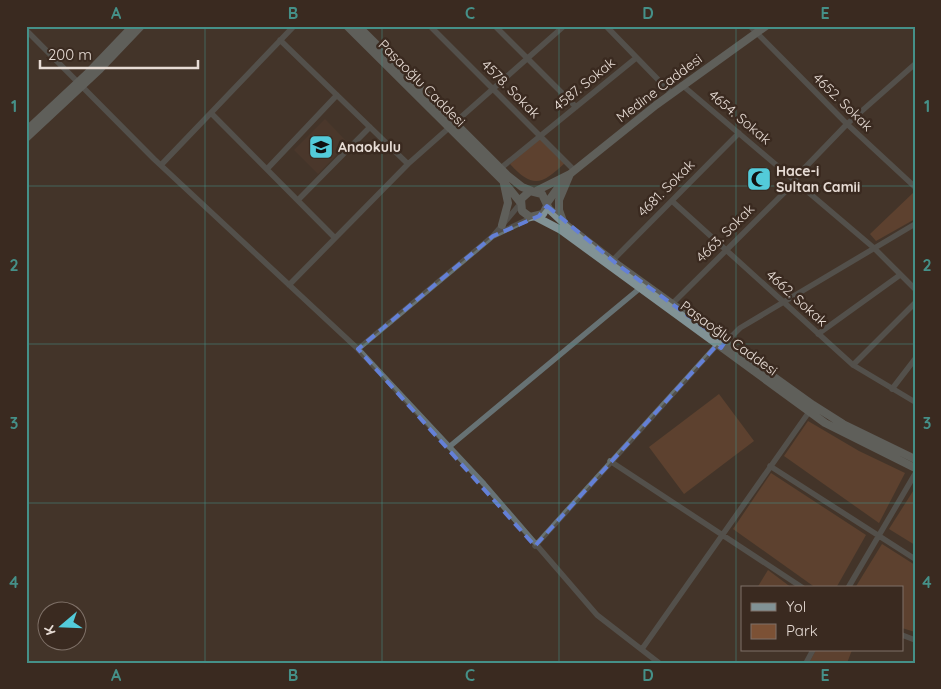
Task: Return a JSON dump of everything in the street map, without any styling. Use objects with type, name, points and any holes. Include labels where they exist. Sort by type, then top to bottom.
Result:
[{"type":"street","points":[[26,130],[81,84],[133,26]]},
{"type":"street","points":[[26,138],[140,26]]},
{"type":"street","points":[[161,165],[294,26]]},
{"type":"street","name":"Paşaoğlu Caddesi","points":[[347,26],[453,126],[517,183],[534,191]]},
{"type":"street","name":"Paşaoğlu Caddesi","points":[[358,26],[453,126],[503,181],[520,203]]},
{"type":"street","name":"4578. Sokak","points":[[430,26],[540,136],[572,172]]},
{"type":"street","points":[[495,26],[576,107]]},
{"type":"street","points":[[289,285],[408,164],[494,90],[564,26]]},
{"type":"street","points":[[606,26],[672,93]]},
{"type":"street","name":"Medine Caddesi","points":[[534,191],[572,172],[753,29],[766,26]]},
{"type":"street","name":"4652. Sokak","points":[[753,29],[847,124],[915,187]]},
{"type":"street","points":[[26,30],[161,165],[358,349],[449,447],[598,615],[659,663]]},
{"type":"street","points":[[280,40],[408,164]]},
{"type":"street","name":"4587. Sokak","points":[[501,168],[636,58]]},
{"type":"street","name":"4663. Sokak","points":[[672,304],[795,180],[847,124],[915,64]]},
{"type":"street","name":"4654. Sokak","points":[[682,85],[874,248],[915,289]]},
{"type":"street","points":[[267,169],[337,95]]},
{"type":"street","points":[[211,112],[335,238]]},
{"type":"street","points":[[298,200],[370,128]]},
{"type":"street","name":"4681. Sokak","points":[[612,260],[739,133]]},
{"type":"street","points":[[566,225],[560,214],[559,206],[562,188],[572,172]]},
{"type":"street","name":"Medine Caddesi","points":[[547,204],[572,172]]},
{"type":"street","points":[[502,225],[508,203],[503,181]]},
{"type":"street","points":[[358,349],[493,236],[520,203],[523,195],[534,191],[542,194],[547,204],[542,214],[493,236]]},
{"type":"street","name":"4662. Sokak","points":[[672,201],[853,365],[915,402]]},
{"type":"street","points":[[520,203],[522,212],[534,217]]},
{"type":"street","name":"Paşaoğlu Caddesi","points":[[547,204],[566,225],[672,304],[721,345],[809,412],[839,432],[915,468]]},
{"type":"street","name":"Paşaoğlu Caddesi","points":[[534,217],[561,230],[639,289],[836,420],[915,459]]},
{"type":"street","points":[[535,546],[610,462],[721,345],[740,328],[915,224]]},
{"type":"street","points":[[818,334],[900,275]]},
{"type":"street","points":[[449,447],[639,289]]},
{"type":"street","points":[[853,365],[915,303]]},
{"type":"street","points":[[892,390],[915,359]]},
{"type":"street","points":[[642,649],[809,412]]},
{"type":"street","points":[[610,462],[723,533],[800,586]]},
{"type":"street","points":[[770,466],[915,559]]},
{"type":"street","points":[[849,586],[915,474]]},
{"type":"highlighted area","points":[[547,206],[618,265],[725,342],[721,348],[717,345],[535,546],[358,349],[493,236],[539,216]]},
{"type":"shaded area","name":"Anaokulu","points":[[325,119],[348,143],[318,174],[294,150]]},
{"type":"green space","points":[[541,138],[566,162],[544,179],[532,181],[510,164]]},
{"type":"green space","points":[[914,192],[915,219],[876,241],[870,234]]},
{"type":"green space","points":[[719,394],[754,441],[684,494],[649,447]]},
{"type":"green space","points":[[808,421],[859,451],[905,473],[879,523],[784,456]]},
{"type":"green space","points":[[771,473],[866,535],[837,586],[813,586],[733,529]]},
{"type":"green space","points":[[915,488],[915,545],[889,529]]},
{"type":"green space","points":[[882,544],[915,565],[915,632],[904,629],[904,586],[856,586]]},
{"type":"green space","points":[[768,570],[789,586],[758,586]]},
{"type":"green space","points":[[815,652],[851,652],[847,663],[809,663]]},
{"type":"place","name":"Anaokulu","points":[[321,147]]},
{"type":"place","name":"Hace-i Sultan Camii","points":[[759,179]]}]
